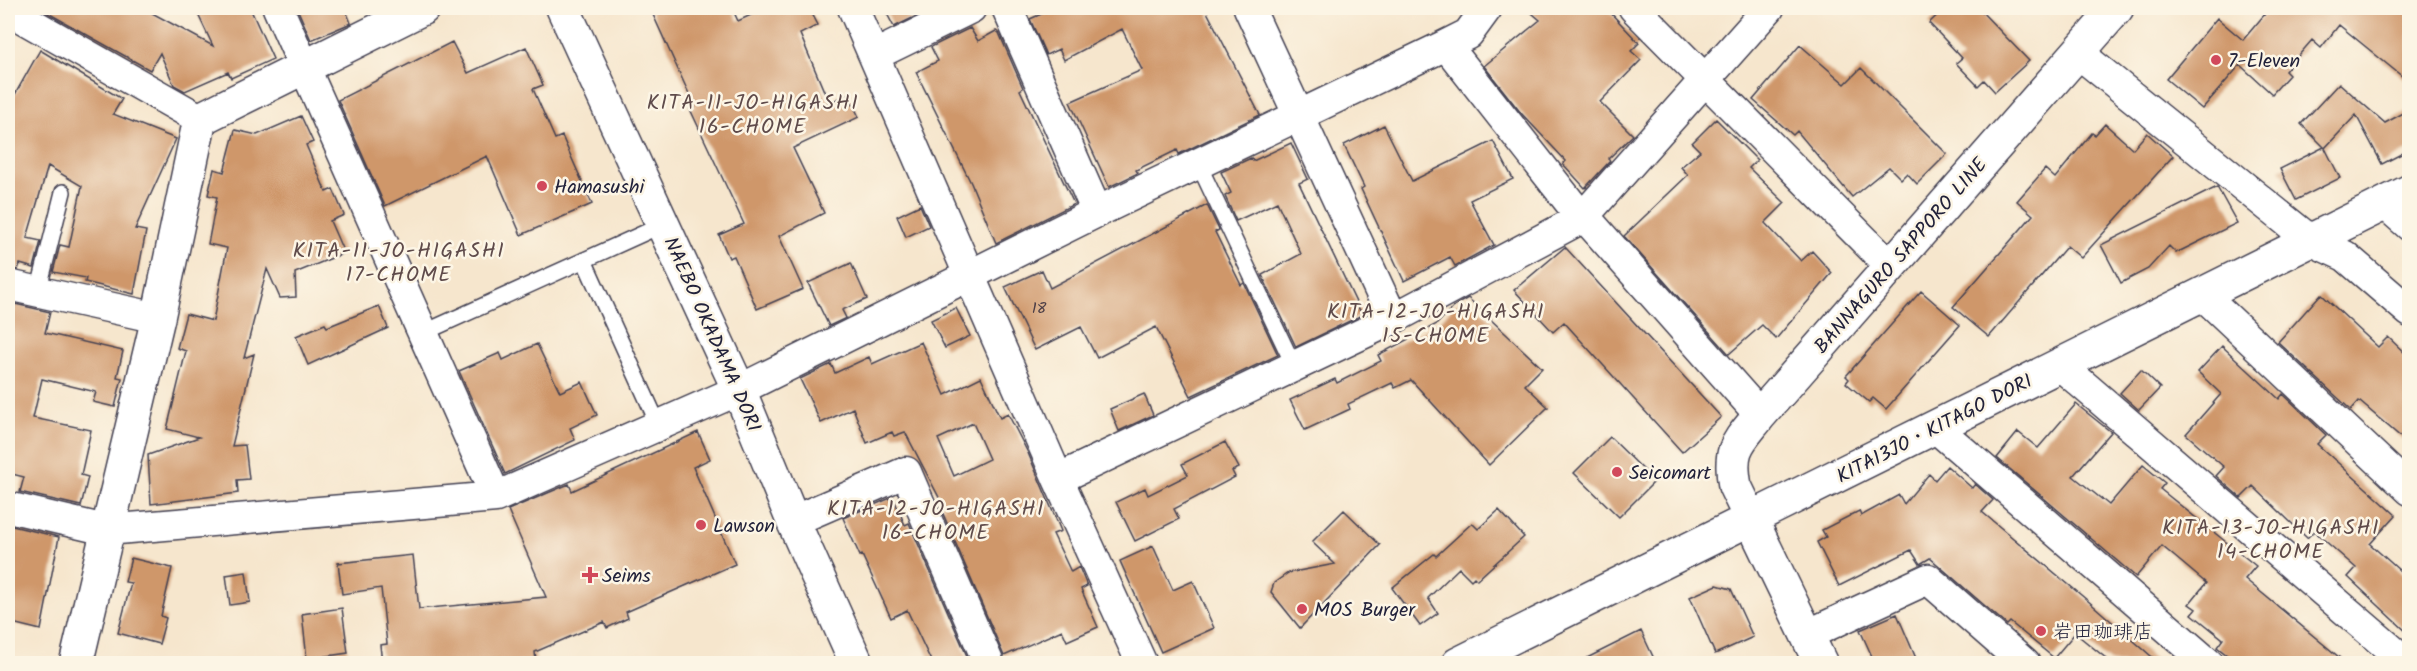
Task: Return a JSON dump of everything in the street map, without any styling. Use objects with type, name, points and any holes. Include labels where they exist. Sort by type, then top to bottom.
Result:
[{"type":"street","points":[[278,8],[496,497]]},
{"type":"street","points":[[200,119],[423,8]]},
{"type":"street","name":"NAEBO OKADAMA DORI","points":[[563,8],[739,390],[793,521],[857,663]]},
{"type":"street","points":[[853,8],[1058,479],[1142,663]]},
{"type":"street","points":[[875,55],[971,8]]},
{"type":"street","points":[[1007,8],[1097,212]]},
{"type":"street","points":[[1249,8],[1393,319]]},
{"type":"street","points":[[8,507],[106,530],[496,497],[739,390],[1097,212],[1446,45],[1468,34],[1487,8]]},
{"type":"street","points":[[1634,8],[1890,266]]},
{"type":"street","points":[[1058,479],[1393,319],[1582,218],[1769,8]]},
{"type":"street","name":"BANNAGURO SAPPORO LINE","points":[[1821,663],[1735,486],[1732,469],[1733,451],[1760,415],[2117,8]]},
{"type":"street","points":[[8,10],[200,119]]},
{"type":"street","points":[[1446,45],[1582,218],[1590,224],[1760,415]]},
{"type":"street","points":[[2077,52],[2310,240],[2345,256],[2409,312]]},
{"type":"street","points":[[76,663],[158,318],[200,119]]},
{"type":"street","points":[[2397,197],[2409,226]]},
{"type":"street","name":"KITA13JO・KITAGO DORI","points":[[1458,663],[2397,197]]},
{"type":"street","points":[[8,285],[158,318]]},
{"type":"street","points":[[2203,295],[2409,490]]},
{"type":"street","points":[[2060,365],[2408,663]]},
{"type":"street","points":[[1935,427],[2209,663]]},
{"type":"street","points":[[793,521],[906,472],[989,663]]},
{"type":"street","points":[[1807,634],[1928,579],[2025,663]]},
{"type":"lane","points":[[1198,163],[1294,366]]},
{"type":"lane","points":[[38,292],[63,192]]},
{"type":"lane","points":[[423,333],[664,224]]},
{"type":"lane","points":[[584,260],[659,426]]},
{"type":"building","points":[[39,8],[143,8],[213,46],[195,8],[250,8],[273,59],[231,78],[228,72],[185,91],[174,85],[160,53],[150,70]]},
{"type":"building","points":[[297,8],[345,8],[351,23],[311,40]]},
{"type":"building","points":[[650,8],[732,8],[738,21],[766,8],[809,8],[818,25],[800,34],[829,103],[848,94],[859,117],[793,148],[824,213],[779,236],[803,289],[757,309],[734,256],[729,258],[719,235],[744,224],[690,109],[695,107]]},
{"type":"building","points":[[884,8],[933,8],[894,27]]},
{"type":"building","points":[[1055,8],[1205,8],[1260,115],[1179,154],[1177,150],[1136,170],[1138,173],[1109,187],[1070,102],[1142,70],[1122,29],[1064,60],[1059,49],[1046,55],[1030,19]]},
{"type":"building","points":[[1526,8],[1606,8],[1639,43],[1631,51],[1641,60],[1600,102],[1633,135],[1608,159],[1610,161],[1585,188],[1563,164],[1566,161],[1521,113],[1484,66],[1540,20]]},
{"type":"building","points":[[1945,8],[1978,8],[2029,61],[1995,92],[1984,80],[1978,86],[1956,63],[1962,58],[1929,23]]},
{"type":"building","points":[[2270,8],[2409,8],[2409,82],[2339,25],[2321,48],[2312,40],[2285,71],[2289,75],[2272,94],[2240,65],[2202,109],[2166,79],[2217,18],[2243,40]]},
{"type":"building","points":[[970,28],[978,41],[996,31],[999,33],[1023,88],[1020,90],[1074,204],[996,243],[971,183],[916,72],[938,61],[931,47]]},
{"type":"building","points":[[452,42],[468,73],[526,47],[543,85],[533,89],[555,139],[562,136],[592,204],[521,235],[487,156],[385,206],[338,100]]},
{"type":"building","points":[[1800,45],[1845,84],[1861,68],[1947,154],[1917,184],[1907,173],[1901,179],[1889,167],[1852,197],[1797,131],[1793,135],[1753,100]]},
{"type":"building","points":[[40,50],[122,99],[113,114],[176,139],[135,229],[146,231],[134,294],[85,282],[86,278],[53,272],[60,245],[69,247],[82,186],[48,166],[27,238],[41,241],[34,268],[20,264],[18,270],[8,268],[8,107]]},
{"type":"building","points":[[2339,83],[2385,123],[2409,110],[2409,150],[2382,164],[2356,115],[2325,148],[2340,178],[2296,200],[2280,169],[2324,147],[2301,124]]},
{"type":"building","points":[[301,116],[313,142],[306,145],[326,192],[333,189],[344,215],[330,221],[344,253],[295,273],[296,297],[280,298],[267,269],[244,358],[254,354],[232,446],[245,445],[249,479],[237,480],[238,493],[151,504],[148,455],[199,437],[167,429],[186,351],[177,348],[186,314],[213,321],[227,248],[208,244],[217,197],[208,195],[214,169],[224,172],[235,130],[257,135]]},
{"type":"building","points":[[1716,119],[1757,160],[1749,168],[1785,203],[1765,223],[1801,261],[1812,251],[1832,273],[1776,339],[1762,325],[1729,354],[1624,236],[1688,175],[1681,167],[1700,151],[1692,143]]},
{"type":"building","points":[[2105,124],[2133,149],[2147,133],[2173,156],[2081,258],[2067,246],[1989,337],[1953,307],[2033,215],[2017,201],[2045,169],[2055,178],[2092,133],[2095,135]]},
{"type":"building","points":[[1384,125],[1412,181],[1493,141],[1513,179],[1470,200],[1494,245],[1455,266],[1450,257],[1404,281],[1361,189],[1364,187],[1344,145]]},
{"type":"building","points":[[1291,143],[1308,179],[1299,183],[1362,315],[1296,347],[1262,275],[1301,254],[1277,202],[1236,221],[1225,196],[1231,193],[1221,172],[1251,158],[1253,161]]},
{"type":"building","points":[[2217,187],[2237,223],[2176,253],[2169,246],[2148,269],[2121,283],[2101,245]]},
{"type":"building","points":[[920,205],[929,226],[906,237],[897,216]]},
{"type":"building","points":[[1207,205],[1219,230],[1215,232],[1241,285],[1244,283],[1278,355],[1191,396],[1156,327],[1097,358],[1081,327],[1035,350],[1005,287],[1042,270],[1050,288]]},
{"type":"building","points":[[1565,247],[1721,417],[1682,452],[1564,322],[1553,332],[1514,290]]},
{"type":"building","points":[[851,263],[867,299],[842,310],[846,318],[829,326],[808,283]]},
{"type":"building","points":[[1921,291],[1960,325],[1886,409],[1873,398],[1869,402],[1846,383],[1849,379],[1846,376]]},
{"type":"building","points":[[2321,294],[2378,347],[2388,337],[2409,357],[2409,444],[2359,401],[2351,410],[2278,342]]},
{"type":"building","points":[[1468,298],[1542,368],[1525,385],[1548,407],[1489,465],[1411,380],[1395,388],[1392,383],[1348,404],[1350,409],[1305,430],[1290,400],[1335,379],[1337,383],[1381,361],[1378,355],[1437,324],[1454,306]]},
{"type":"building","points":[[15,304],[50,312],[45,333],[123,351],[117,377],[122,378],[115,407],[93,402],[96,392],[42,379],[33,418],[91,430],[81,475],[88,477],[81,506],[20,492],[24,477],[8,473],[8,339]]},
{"type":"building","points":[[379,306],[388,328],[308,365],[296,336],[325,324],[327,327]]},
{"type":"building","points":[[956,308],[970,336],[945,348],[931,320]]},
{"type":"building","points":[[921,342],[945,395],[981,377],[1000,418],[1008,414],[1028,453],[1061,531],[1053,534],[1071,572],[1079,567],[1087,586],[1081,589],[1098,627],[1067,641],[1062,630],[1004,656],[941,509],[944,507],[905,432],[894,436],[892,432],[867,443],[853,408],[821,423],[800,379],[831,364],[835,373],[869,357],[872,364]],"holes":[[[973,423],[989,459],[954,476],[938,439]]]},
{"type":"building","points":[[537,344],[560,392],[582,382],[597,415],[570,428],[575,440],[505,474],[459,371],[500,353],[503,360]]},
{"type":"building","points":[[2222,346],[2279,399],[2283,394],[2326,435],[2317,444],[2396,515],[2370,544],[2409,579],[2409,634],[2348,577],[2356,568],[2314,531],[2307,538],[2253,486],[2241,498],[2216,476],[2224,467],[2186,434],[2221,394],[2198,372]]},
{"type":"building","points":[[2141,370],[2160,388],[2139,410],[2120,393]]},
{"type":"building","points":[[1144,394],[1153,415],[1119,431],[1110,409]]},
{"type":"building","points":[[2076,404],[2111,432],[2073,476],[2109,505],[2143,465],[2165,483],[2160,489],[2256,566],[2245,579],[2346,663],[2237,663],[2217,647],[2223,639],[2192,614],[2196,609],[2189,604],[2206,583],[2162,546],[2136,577],[1997,458],[2018,432],[2038,448]]},
{"type":"building","points":[[698,432],[710,459],[693,467],[735,564],[626,612],[628,618],[607,628],[604,622],[535,652],[536,661],[382,663],[380,645],[387,644],[381,588],[342,594],[338,563],[413,555],[419,609],[546,597],[508,510],[569,484],[572,491]]},
{"type":"building","points":[[1610,437],[1655,481],[1619,517],[1574,473]]},
{"type":"building","points":[[1225,442],[1239,468],[1232,471],[1235,477],[1174,509],[1179,519],[1135,541],[1116,502],[1145,488],[1148,495],[1188,475],[1182,464]]},
{"type":"building","points":[[1947,466],[1972,488],[1975,484],[1993,500],[1982,512],[2159,663],[2112,663],[2075,633],[2054,658],[2010,622],[2007,625],[1930,558],[1920,564],[1911,550],[1839,586],[1817,542],[1826,537],[1822,530],[1859,511],[1861,516],[1899,495],[1904,504],[1929,474],[1935,480]]},
{"type":"building","points":[[893,497],[905,525],[909,523],[970,663],[932,663],[907,610],[891,618],[862,555],[860,556],[843,518]]},
{"type":"building","points":[[1344,510],[1380,545],[1300,628],[1271,592],[1274,583],[1288,573],[1335,564],[1312,542]]},
{"type":"building","points":[[1499,510],[1524,537],[1477,580],[1474,577],[1471,580],[1459,568],[1428,598],[1438,613],[1420,626],[1392,588],[1434,554],[1436,556],[1472,523],[1478,529]]},
{"type":"building","points":[[12,526],[59,537],[41,630],[8,622],[8,530],[10,531]]},
{"type":"building","points":[[1153,546],[1173,590],[1193,581],[1214,628],[1161,652],[1120,561]]},
{"type":"building","points":[[131,558],[172,568],[161,616],[166,618],[159,644],[118,633],[131,583],[125,582]]},
{"type":"building","points":[[246,572],[250,602],[230,605],[226,575]]},
{"type":"building","points":[[1717,585],[1731,589],[1753,637],[1715,654],[1690,597]]},
{"type":"building","points":[[342,608],[348,653],[307,659],[302,614]]},
{"type":"building","points":[[1897,614],[1918,663],[1875,663],[1860,630]]},
{"type":"building","points":[[1641,631],[1656,663],[1577,663]]},
{"type":"place","name":"7-Eleven","points":[[2216,60]]},
{"type":"place","name":"Hamasushi","points":[[542,186]]},
{"type":"place","name":"Seicomart","points":[[1617,472]]},
{"type":"place","name":"Lawson","points":[[701,525]]},
{"type":"place","name":"Seims","points":[[590,575]]},
{"type":"place","name":"MOS Burger","points":[[1302,609]]},
{"type":"place","name":"岩田珈琲店","points":[[2041,631]]},
{"type":"district","name":"KITA-11-JO-HIGASHI 16-CHOME","points":[[753,114]]},
{"type":"district","name":"KITA-11-JO-HIGASHI 17-CHOME","points":[[399,262]]},
{"type":"district","name":"KITA-12-JO-HIGASHI 15-CHOME","points":[[1436,323]]},
{"type":"district","name":"KITA-12-JO-HIGASHI 16-CHOME","points":[[936,520]]},
{"type":"district","name":"KITA-13-JO-HIGASHI 14-CHOME","points":[[2271,539]]}]
